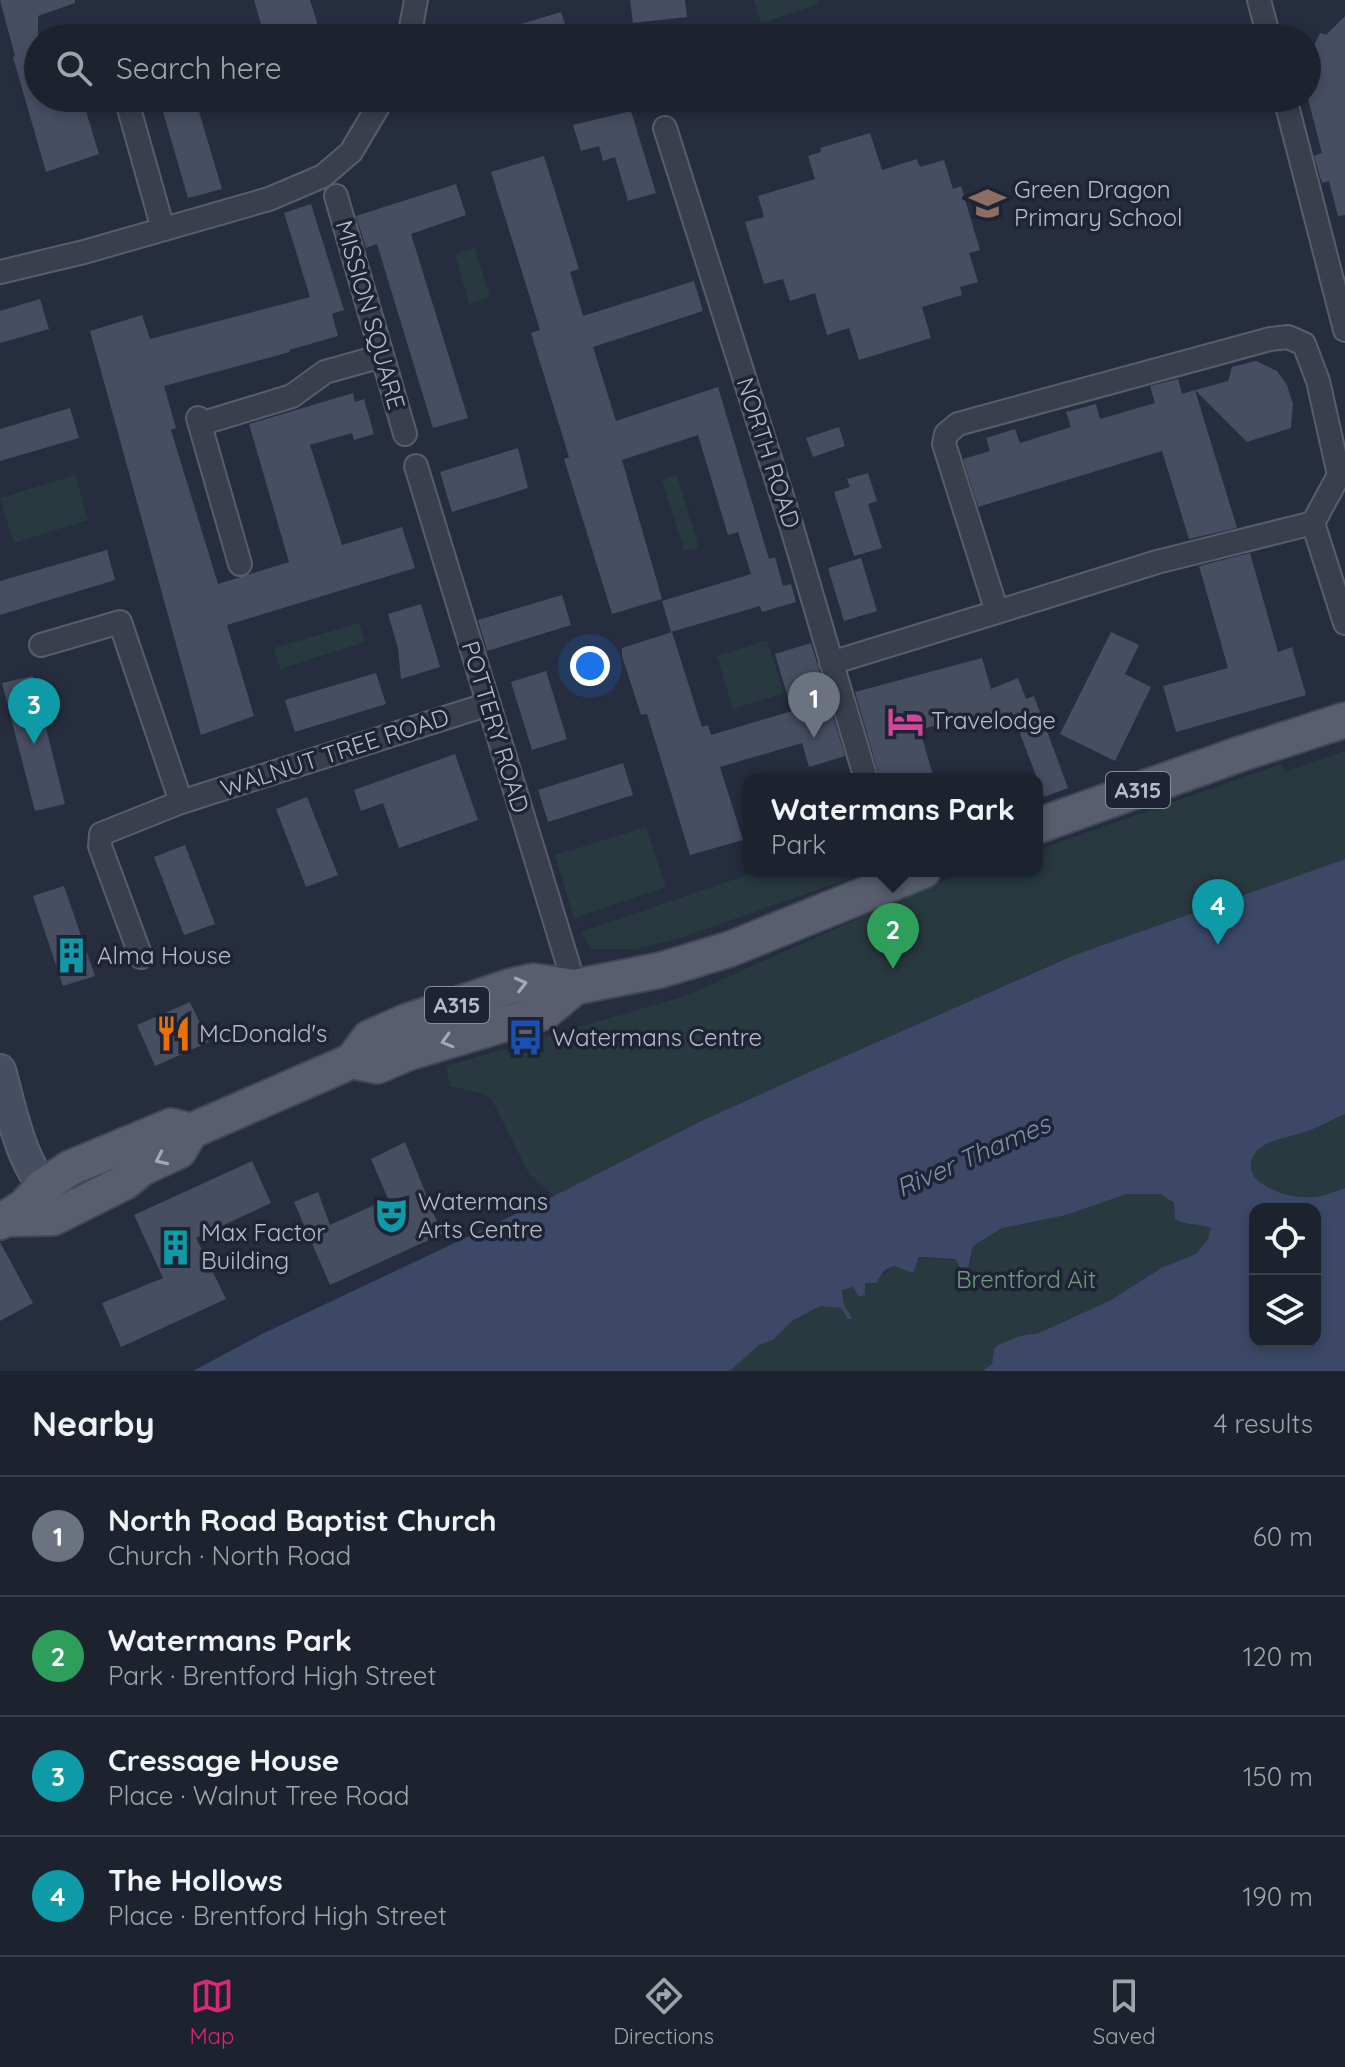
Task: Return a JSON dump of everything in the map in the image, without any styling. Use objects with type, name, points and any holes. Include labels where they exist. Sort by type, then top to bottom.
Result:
[{"type":"main road","name":"A315","points":[[1043,824],[1345,720]]},
{"type":"main road","name":"A315","points":[[4,1220],[53,1218],[179,1151],[191,1131],[352,1061],[369,1038],[405,1022],[533,981],[575,987],[661,970],[719,952],[898,877]]},
{"type":"main road","points":[[0,1070],[29,1162],[42,1187],[68,1202],[82,1203]]},
{"type":"main road","name":"A315","points":[[4,1220],[25,1206],[42,1187],[70,1168],[171,1126],[191,1131]]},
{"type":"street","points":[[412,24],[416,0]]},
{"type":"street","points":[[1259,0],[1265,24]]},
{"type":"street","points":[[130,112],[163,229]]},
{"type":"street","points":[[0,272],[84,252],[269,199],[323,176],[351,152],[375,112]]},
{"type":"street","points":[[1289,112],[1345,330]]},
{"type":"street","name":"NORTH ROAD","points":[[665,128],[788,515],[864,773]]},
{"type":"street","name":"MISSION SQUARE","points":[[336,196],[405,434]]},
{"type":"street","points":[[997,612],[944,444],[946,434],[958,424],[1270,339],[1288,337],[1304,344],[1318,381],[1339,475],[1313,523],[1345,623]]},
{"type":"street","points":[[240,564],[199,421],[292,396],[325,372],[382,356]]},
{"type":"street","name":"POTTERY ROAD","points":[[416,466],[575,987]]},
{"type":"street","points":[[831,663],[1157,562],[1313,523]]},
{"type":"street","points":[[41,645],[120,622],[181,802]]},
{"type":"street","name":"WALNUT TREE ROAD","points":[[141,957],[100,846],[101,834],[181,802],[489,704]]},
{"type":"green space","points":[[754,0],[818,0],[819,4],[761,23]]},
{"type":"green space","points":[[475,248],[490,297],[469,304],[455,254]]},
{"type":"green space","points":[[75,475],[88,520],[14,543],[0,498]]},
{"type":"green space","points":[[677,475],[698,545],[694,551],[684,550],[662,480]]},
{"type":"green space","points":[[359,623],[365,642],[280,669],[274,648]]},
{"type":"green space","points":[[767,640],[784,693],[733,709],[717,656]]},
{"type":"green space","points":[[1345,751],[1345,859],[1059,961],[699,1122],[554,1196],[530,1176],[492,1100],[483,1094],[450,1086],[446,1066],[685,996],[953,877],[1043,877],[1043,848],[1281,764],[1286,771]]},
{"type":"green space","points":[[646,827],[666,887],[574,918],[555,855]]},
{"type":"green space","points":[[743,876],[853,877],[686,936],[637,949],[592,949],[580,932]]},
{"type":"green space","points":[[1345,1114],[1345,1188],[1319,1196],[1295,1196],[1271,1189],[1254,1175],[1251,1166],[1259,1149]]},
{"type":"green space","name":"Brentford Ait","points":[[1127,1194],[1162,1194],[1171,1202],[1180,1223],[1202,1224],[1211,1228],[1208,1239],[1196,1254],[1161,1268],[1111,1300],[1039,1333],[1020,1336],[994,1349],[992,1364],[982,1371],[730,1371],[759,1345],[773,1340],[792,1321],[820,1305],[841,1308],[848,1319],[852,1318],[844,1305],[842,1289],[853,1287],[859,1297],[865,1295],[865,1283],[876,1283],[885,1273],[907,1261],[932,1258],[971,1263],[973,1246],[1002,1228],[1066,1215]]},
{"type":"water","name":"River Thames","points":[[1345,859],[1345,1114],[1311,1130],[1265,1145],[1254,1155],[1251,1166],[1261,1183],[1282,1193],[1315,1197],[1345,1188],[1345,1371],[982,1371],[992,1364],[994,1349],[998,1345],[1020,1336],[1039,1333],[1111,1300],[1161,1268],[1196,1254],[1208,1239],[1211,1228],[1175,1219],[1174,1203],[1161,1194],[1127,1194],[1066,1215],[1002,1228],[973,1246],[968,1269],[961,1269],[955,1259],[919,1257],[913,1273],[894,1266],[885,1270],[876,1283],[865,1283],[865,1295],[859,1297],[853,1287],[842,1290],[844,1305],[853,1319],[848,1319],[841,1308],[820,1306],[792,1321],[773,1340],[759,1345],[730,1371],[193,1371],[262,1334],[554,1196],[699,1122],[1072,956]]},
{"type":"building","points":[[0,0],[75,0],[75,3],[38,16],[38,24],[24,24],[24,95]]},
{"type":"building","points":[[254,0],[310,0],[318,24],[261,24]]},
{"type":"building","points":[[630,0],[685,0],[687,17],[633,23]]},
{"type":"building","points":[[561,12],[565,24],[521,24]]},
{"type":"building","points":[[1345,16],[1345,215],[1338,216],[1329,181],[1322,183],[1314,156],[1322,153],[1311,112],[1321,112],[1321,33],[1326,35]]},
{"type":"building","points":[[29,112],[86,112],[99,154],[46,172]]},
{"type":"building","points":[[163,112],[199,112],[222,189],[188,198]]},
{"type":"building","points":[[631,112],[656,193],[628,201],[615,157],[603,161],[599,146],[581,151],[573,125]]},
{"type":"building","points":[[870,133],[882,170],[917,159],[920,167],[944,160],[953,189],[961,186],[980,250],[969,253],[978,282],[960,287],[962,295],[922,307],[931,338],[859,360],[849,328],[827,335],[815,293],[790,301],[783,279],[764,284],[745,222],[764,217],[758,196],[815,179],[808,156],[821,152],[820,148]]},
{"type":"building","points":[[544,156],[579,269],[570,272],[583,316],[694,281],[703,311],[593,347],[616,421],[718,387],[769,559],[775,557],[783,586],[791,584],[796,602],[762,612],[760,606],[671,632],[662,601],[751,574],[738,532],[728,535],[698,435],[622,460],[662,599],[612,614],[564,459],[569,457],[531,333],[540,330],[491,172]]},
{"type":"building","points":[[456,184],[466,215],[411,234],[468,418],[433,428],[377,244],[366,248],[356,216]]},
{"type":"building","points":[[311,204],[344,310],[332,314],[338,336],[164,386],[176,428],[171,430],[218,584],[289,562],[249,424],[353,393],[355,402],[364,399],[374,434],[354,440],[352,433],[310,445],[342,545],[402,527],[415,568],[227,625],[254,716],[201,735],[90,331],[142,315],[150,339],[310,297],[284,213]]},
{"type":"building","points":[[40,299],[49,329],[0,343],[0,311]]},
{"type":"building","points":[[1256,361],[1277,371],[1287,385],[1293,404],[1291,428],[1247,442],[1195,390],[1228,381],[1232,367]]},
{"type":"building","points":[[1178,379],[1182,394],[1195,390],[1237,528],[1189,539],[1162,451],[978,507],[963,459],[990,451],[986,438],[1015,429],[1020,443],[1071,427],[1066,412],[1096,404],[1100,419],[1155,403],[1150,386]]},
{"type":"building","points":[[70,408],[79,438],[0,461],[0,429]]},
{"type":"building","points":[[839,427],[845,446],[813,457],[806,438]]},
{"type":"building","points":[[518,448],[528,488],[452,512],[440,472]]},
{"type":"building","points":[[868,473],[877,501],[868,504],[882,548],[854,556],[834,492],[850,487],[847,479]]},
{"type":"building","points":[[107,550],[115,580],[0,615],[0,581]]},
{"type":"building","points":[[1250,553],[1278,652],[1292,647],[1306,695],[1176,732],[1163,686],[1228,668],[1199,566]]},
{"type":"building","points":[[861,558],[877,611],[844,621],[828,568]]},
{"type":"building","points":[[562,595],[571,625],[487,651],[478,620]]},
{"type":"building","points":[[421,604],[440,667],[401,679],[398,648],[388,614]]},
{"type":"building","points":[[672,632],[702,727],[708,725],[711,735],[792,711],[775,654],[811,643],[845,756],[809,767],[802,743],[720,767],[743,840],[690,855],[647,714],[641,715],[622,656],[622,648]]},
{"type":"building","points":[[1111,632],[1139,645],[1125,674],[1151,687],[1115,761],[1060,734]]},
{"type":"building","name":"Travelodge","points":[[982,658],[991,689],[1018,678],[1026,699],[1034,696],[1068,788],[1044,797],[1043,773],[1035,773],[1012,712],[976,725],[971,715],[920,730],[932,773],[878,773],[855,692]]},
{"type":"building","points":[[546,671],[567,739],[532,750],[511,682]]},
{"type":"building","points":[[376,673],[386,704],[295,732],[285,700]]},
{"type":"building","points":[[33,676],[65,804],[35,811],[2,683]]},
{"type":"building","points":[[455,754],[478,820],[399,848],[383,803],[361,811],[354,790]]},
{"type":"building","points":[[623,763],[633,795],[548,822],[538,790]]},
{"type":"building","points":[[307,797],[338,875],[306,887],[276,809]]},
{"type":"building","points":[[185,845],[215,924],[184,935],[154,857]]},
{"type":"building","name":"Alma House","points":[[64,886],[95,976],[63,986],[33,896]]},
{"type":"building","name":"McDonald's","points":[[190,1002],[209,1042],[155,1066],[137,1025]]},
{"type":"building","name":"Watermans Arts Centre","points":[[405,1142],[442,1234],[330,1285],[294,1202],[318,1192],[330,1225],[388,1199],[371,1159]]},
{"type":"building","name":"Max Factor Building","points":[[252,1161],[271,1203],[196,1238],[226,1299],[121,1347],[102,1303],[163,1278],[134,1215]]},
{"type":"building","points":[[0,1242],[33,1303],[0,1321]]},
{"type":"place","name":"Green Dragon Primary School","points":[[988,204]]},
{"type":"place","name":"Travelodge","points":[[905,721]]},
{"type":"place","name":"North Road Baptist Church","points":[[814,738]]},
{"type":"place","name":"Cressage House","points":[[34,744]]},
{"type":"place","name":"The Hollows","points":[[1218,945]]},
{"type":"place","name":"Alma House","points":[[71,956]]},
{"type":"place","name":"Watermans Park","points":[[893,969]]},
{"type":"place","name":"McDonald's","points":[[173,1034]]},
{"type":"place","name":"Watermans Centre","points":[[526,1038]]},
{"type":"place","name":"Watermans Arts Centre","points":[[392,1216]]},
{"type":"place","name":"Max Factor Building","points":[[175,1247]]}]
